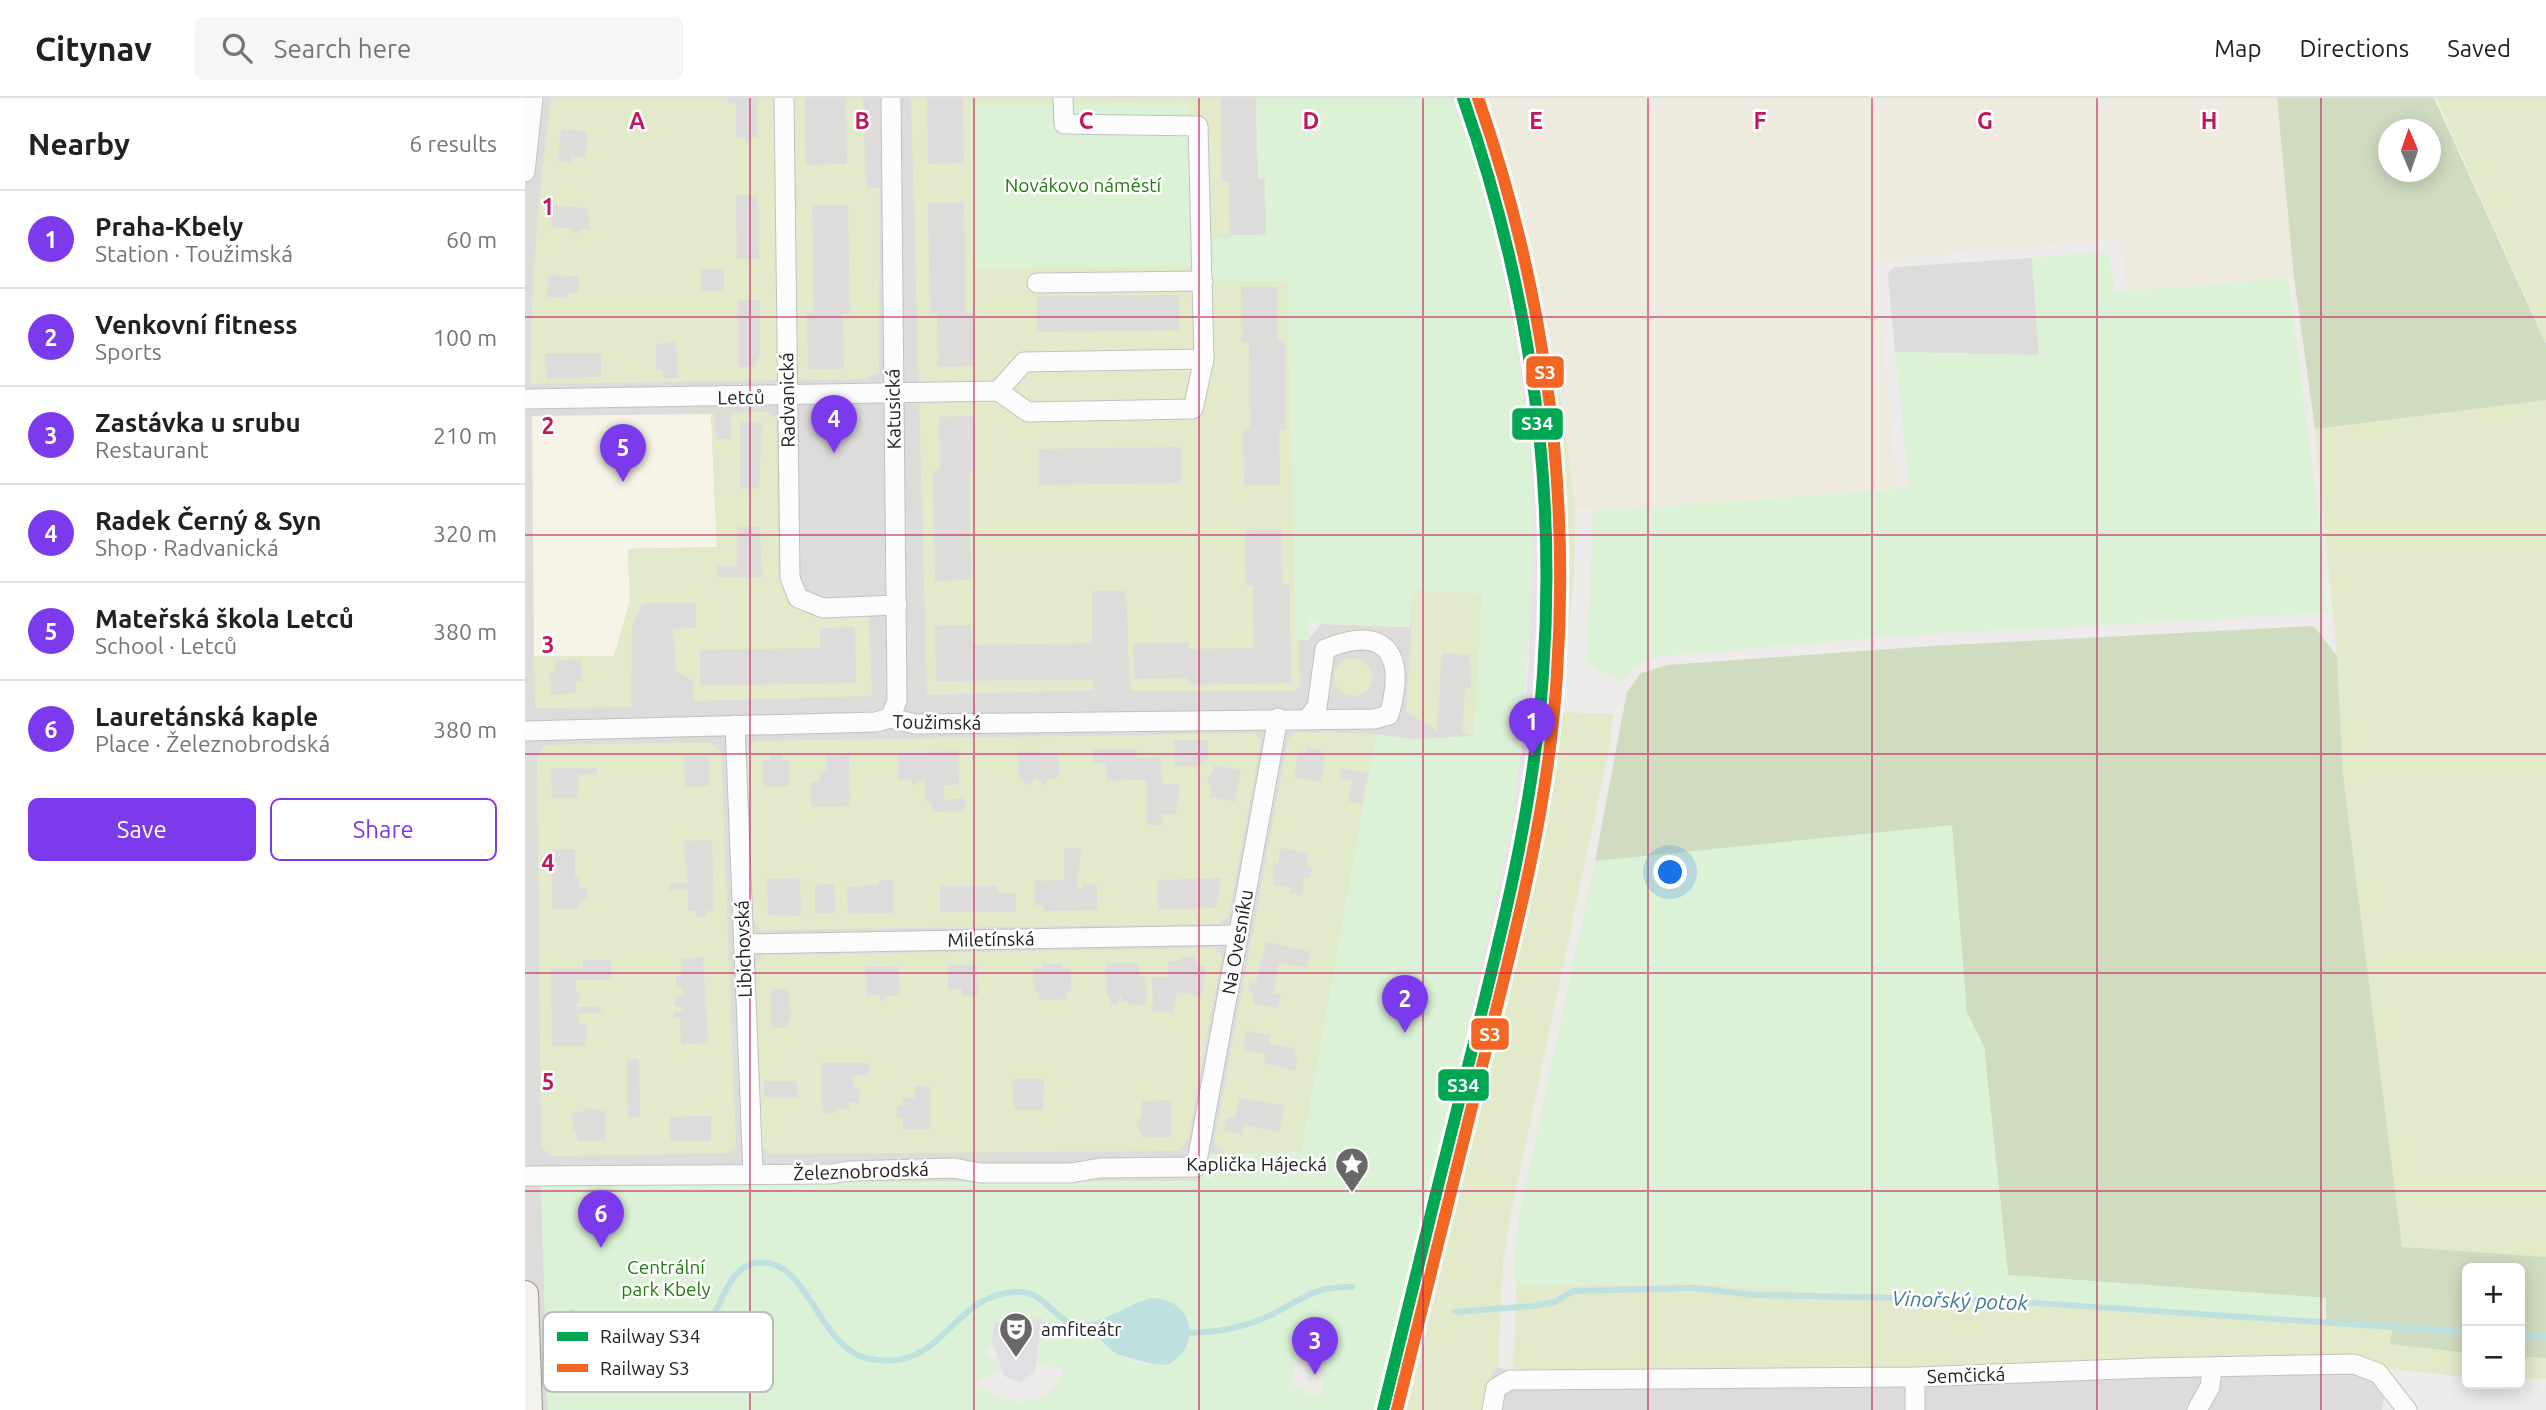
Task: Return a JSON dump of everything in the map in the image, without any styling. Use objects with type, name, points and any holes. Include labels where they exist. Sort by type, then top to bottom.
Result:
[{"type":"street","points":[[525,172],[533,98]]},
{"type":"street","name":"Radvanická","points":[[784,98],[790,578],[798,598],[823,608],[897,605]]},
{"type":"street","name":"Katusická","points":[[890,718],[897,701],[891,98]]},
{"type":"street","points":[[1063,98],[1064,124],[1198,126],[1204,359],[1193,409],[1028,412],[998,391],[1024,362],[1204,359]]},
{"type":"street","points":[[1037,283],[1203,281]]},
{"type":"street","name":"Letců","points":[[525,399],[786,397],[998,391]]},
{"type":"street","name":"Toužimská","points":[[525,731],[876,722],[890,718],[915,724],[1374,719],[1389,715],[1397,686],[1396,662],[1383,645],[1357,639],[1325,649],[1317,707],[1307,719]]},
{"type":"street","name":"Na Ovesníku","points":[[1196,1167],[1278,718]]},
{"type":"street","name":"Libichovská","points":[[735,725],[753,1174]]},
{"type":"street","name":"Miletínská","points":[[743,944],[1238,935]]},
{"type":"street","name":"Železnobrodská","points":[[525,1176],[831,1174],[849,1171],[954,1168],[980,1173],[1071,1173],[1100,1168],[1196,1167]]},
{"type":"street","points":[[525,1294],[529,1410]]},
{"type":"street","name":"Semčická","points":[[1492,1410],[1496,1388],[1505,1381],[1915,1377],[2354,1364],[2378,1373],[2407,1410]]},
{"type":"street","points":[[2197,1410],[2210,1387],[2212,1369]]},
{"type":"street","points":[[1915,1377],[1915,1410]]},
{"type":"shaded area","points":[[525,98],[1256,98],[1258,178],[1265,179],[1266,235],[1230,235],[1287,282],[1296,639],[1308,640],[1321,624],[1410,627],[1414,590],[1482,594],[1474,736],[1301,1152],[1208,1154],[1200,1181],[541,1183],[545,1312],[543,1392],[547,1392],[548,1410],[525,1410]]},
{"type":"shaded area","points":[[1447,98],[1477,98],[1531,281],[1552,413],[1558,473],[1561,607],[1558,670],[1549,762],[1536,842],[1398,1410],[1369,1410],[1507,836],[1521,751],[1528,668],[1531,541]]},
{"type":"shaded area","points":[[1483,98],[2277,98],[2294,277],[2127,291],[2120,238],[1875,260],[1897,488],[1645,508],[1574,509],[1564,401],[1547,319]]},
{"type":"shaded area","points":[[2032,258],[2039,355],[1895,352],[1888,276],[1890,270],[1896,267]]},
{"type":"shaded area","points":[[711,414],[717,547],[628,549],[630,601],[614,656],[534,656],[532,416]]},
{"type":"shaded area","points":[[1017,1314],[1032,1320],[1042,1318],[1047,1325],[1040,1335],[1035,1371],[1021,1383],[1004,1376],[992,1342],[995,1323]]},
{"type":"shaded area","points":[[2367,1358],[2388,1369],[2382,1410],[1484,1410],[1492,1373],[1498,1367],[1513,1372]]},
{"type":"green space","points":[[551,98],[728,98],[728,103],[736,103],[736,138],[746,138],[746,142],[752,142],[752,138],[758,137],[758,98],[805,98],[806,165],[847,164],[846,98],[863,98],[866,187],[880,188],[879,372],[864,379],[530,384],[534,276]],"holes":[[[561,129],[587,131],[585,158],[571,156],[570,163],[558,161]],[[736,195],[758,195],[759,259],[737,259]],[[553,205],[587,208],[590,230],[579,230],[578,233],[573,232],[573,229],[551,227]],[[812,205],[848,205],[850,314],[843,314],[844,369],[808,369],[807,314],[814,313]],[[701,269],[724,269],[724,291],[701,291]],[[548,275],[579,276],[578,293],[569,293],[568,298],[547,297]],[[738,300],[760,300],[760,354],[755,367],[738,367]],[[676,340],[678,378],[663,379],[663,371],[656,370],[656,345]],[[545,353],[601,353],[601,377],[546,379]]]},
{"type":"green space","points":[[911,98],[927,98],[928,164],[964,163],[963,98],[1221,98],[1222,181],[1229,182],[1230,235],[1213,239],[1211,281],[1287,282],[1300,686],[1294,691],[1130,691],[1126,591],[1092,591],[1092,643],[972,645],[971,625],[935,626],[936,681],[1093,680],[1094,690],[927,695]],"holes":[[[964,202],[966,313],[973,313],[973,366],[938,367],[937,313],[930,313],[928,203]],[[1241,287],[1277,287],[1278,341],[1285,341],[1286,430],[1279,430],[1280,485],[1244,485],[1243,429],[1250,429],[1249,343],[1242,343]],[[1179,295],[1179,330],[1037,332],[1037,296]],[[975,416],[976,472],[969,472],[971,580],[935,581],[933,471],[940,470],[939,417]],[[1181,447],[1181,483],[1039,485],[1038,449]],[[1281,529],[1282,584],[1289,584],[1291,683],[1189,685],[1188,678],[1134,679],[1133,643],[1189,642],[1189,649],[1254,648],[1253,586],[1246,586],[1245,530]]]},
{"type":"green space","name":"Centrální park Kbely","points":[[1256,98],[1450,98],[1468,141],[1494,232],[1517,348],[1529,443],[1534,530],[1529,638],[1514,815],[1414,1270],[1374,1410],[548,1410],[547,1392],[773,1392],[773,1312],[545,1312],[541,1183],[1200,1181],[1208,1154],[1301,1152],[1376,734],[1413,739],[1474,736],[1482,594],[1414,590],[1410,627],[1321,624],[1309,619],[1308,640],[1296,639],[1287,282],[1211,281],[1213,238],[1266,234],[1265,179],[1258,179]],"holes":[[[1153,1298],[1189,1320],[1190,1340],[1183,1351],[1164,1363],[1154,1365],[1132,1361],[1100,1341],[1080,1335],[1077,1322],[1106,1317]],[[1017,1314],[1033,1320],[1045,1320],[1036,1365],[1063,1368],[1049,1392],[1026,1401],[1000,1397],[977,1381],[1001,1370],[996,1356],[989,1358],[985,1348],[993,1345],[995,1323],[1007,1315]],[[1296,1348],[1325,1351],[1321,1395],[1304,1394],[1304,1388],[1292,1386]]]},
{"type":"green space","points":[[1477,98],[1483,98],[1539,299],[1569,453],[1575,557],[1559,712],[1614,714],[1607,759],[1511,1213],[1503,1263],[1498,1367],[1492,1373],[1484,1410],[1398,1410],[1536,842],[1546,772],[1558,632],[1558,491],[1544,352],[1519,236]]},
{"type":"green space","points":[[2277,98],[2434,98],[2546,344],[2546,400],[2315,429],[2294,277]]},
{"type":"green space","points":[[2436,98],[2546,98],[2546,342]]},
{"type":"green space","name":"Novákovo náměstí","points":[[1189,102],[1191,266],[977,269],[975,105]]},
{"type":"green space","points":[[2098,252],[2109,256],[2115,292],[2288,278],[2318,511],[2326,613],[1897,636],[1654,657],[1633,668],[1623,681],[1596,670],[1587,661],[1593,509],[1645,508],[1909,488],[1895,352],[2039,355],[2032,258]]},
{"type":"green space","points":[[2546,400],[2546,1257],[2402,1248],[2343,774],[2337,656],[2315,429]]},
{"type":"green space","points":[[766,412],[776,417],[779,577],[790,600],[869,612],[872,696],[694,701],[693,681],[676,670],[673,629],[696,628],[696,603],[642,603],[632,628],[631,707],[535,708],[534,656],[614,656],[630,601],[628,549],[717,547],[711,414],[714,413],[716,439],[731,439],[730,413]],"holes":[[[740,422],[762,422],[759,488],[740,489]],[[738,527],[760,527],[762,577],[717,577],[717,566],[737,566]],[[855,627],[856,683],[700,686],[700,650],[820,648],[820,628]],[[581,659],[582,682],[576,682],[576,693],[551,695],[550,672],[555,671],[555,660]]]},
{"type":"green space","points":[[1414,590],[1482,594],[1474,736],[1462,732],[1465,688],[1471,688],[1470,655],[1442,653],[1437,731],[1406,711]]},
{"type":"green space","points":[[2314,626],[2337,656],[2343,774],[2402,1247],[2546,1257],[2546,1358],[2525,1357],[2525,1263],[2462,1263],[2462,1352],[2390,1344],[2393,1325],[2326,1321],[2326,1298],[2008,1275],[1984,1047],[1967,1013],[1595,861],[1627,692],[1641,673],[1667,665],[1931,646]]},
{"type":"green space","points":[[1353,658],[1367,663],[1372,677],[1367,691],[1353,696],[1339,691],[1334,677],[1339,663]]},
{"type":"green space","points":[[1295,732],[1376,734],[1301,1152],[1225,1154],[1214,1143],[1288,739]],"holes":[[[1307,747],[1321,750],[1321,755],[1325,756],[1321,782],[1294,777],[1299,751],[1306,752]],[[1341,768],[1368,773],[1362,804],[1348,801],[1352,780],[1339,778]],[[1281,848],[1308,853],[1307,864],[1312,868],[1310,877],[1304,878],[1301,895],[1290,893],[1291,888],[1274,885],[1273,863],[1278,864]],[[1266,942],[1311,952],[1307,968],[1279,963],[1273,993],[1281,994],[1278,1008],[1253,1004],[1254,995],[1249,991],[1250,984],[1256,982]],[[1246,1031],[1270,1035],[1269,1044],[1295,1048],[1294,1055],[1298,1056],[1295,1071],[1264,1063],[1266,1054],[1243,1050]],[[1240,1098],[1284,1106],[1279,1132],[1244,1125],[1242,1135],[1224,1131],[1227,1117],[1235,1118]]]},
{"type":"green space","points":[[1254,733],[1261,740],[1229,916],[1219,924],[761,930],[753,921],[747,750],[755,741]],"holes":[[[1174,740],[1208,740],[1208,759],[1200,766],[1175,766]],[[1093,749],[1136,749],[1137,758],[1161,757],[1162,784],[1179,784],[1176,814],[1162,814],[1162,825],[1147,825],[1146,780],[1106,781],[1106,763],[1094,763]],[[958,751],[959,784],[944,786],[944,801],[965,797],[965,811],[932,812],[932,804],[925,800],[925,779],[912,785],[911,779],[898,780],[898,753]],[[1018,751],[1058,753],[1059,777],[1049,779],[1043,785],[1037,778],[1029,785],[1018,777]],[[771,755],[783,755],[783,760],[789,760],[790,786],[763,787],[763,760],[771,760]],[[849,755],[850,806],[811,807],[810,782],[820,781],[819,771],[827,771],[826,756]],[[1215,765],[1241,770],[1235,802],[1210,797],[1211,785],[1206,784]],[[1064,848],[1081,848],[1077,888],[1083,888],[1083,883],[1097,885],[1097,910],[1044,911],[1043,906],[1035,905],[1034,881],[1064,880]],[[800,878],[801,916],[768,915],[767,879]],[[1221,878],[1216,908],[1158,910],[1158,880]],[[879,880],[893,880],[893,913],[848,914],[847,887],[878,885]],[[834,884],[835,913],[815,913],[815,885]],[[940,886],[997,886],[998,893],[1016,893],[1016,912],[940,912]]]},
{"type":"green space","points":[[710,742],[721,752],[736,1145],[728,1153],[551,1156],[541,1147],[537,759],[544,745]],"holes":[[[709,756],[710,786],[685,787],[684,757]],[[551,768],[597,768],[597,773],[578,775],[578,798],[552,798]],[[712,840],[714,910],[707,911],[706,917],[696,917],[696,911],[688,911],[688,890],[669,890],[669,883],[688,882],[683,841]],[[552,849],[575,849],[575,877],[579,878],[579,888],[587,888],[587,900],[579,900],[579,909],[552,909]],[[703,957],[708,1043],[681,1045],[680,1018],[674,1018],[674,1012],[683,1011],[683,1007],[675,1006],[675,996],[685,994],[681,987],[676,987],[676,976],[682,976],[681,959]],[[583,960],[611,960],[611,980],[576,980],[576,993],[581,993],[576,1007],[599,1006],[602,1013],[578,1014],[578,1022],[587,1026],[585,1046],[552,1046],[551,969],[583,969]],[[626,1059],[639,1059],[640,1117],[628,1117]],[[584,1108],[605,1111],[605,1141],[577,1141],[577,1132],[573,1131],[572,1112],[583,1112]],[[711,1116],[711,1141],[670,1141],[670,1117]]]},
{"type":"green space","points":[[1952,825],[1967,1013],[1984,1047],[2008,1275],[2326,1298],[2326,1321],[2275,1322],[1694,1284],[1516,1285],[1513,1265],[1519,1216],[1595,861]]},
{"type":"green space","points":[[1216,948],[1222,955],[1188,1141],[1179,1151],[771,1154],[762,1147],[754,964],[763,955]],"holes":[[[1181,957],[1195,957],[1196,964],[1206,966],[1201,996],[1177,992],[1173,1012],[1153,1011],[1152,977],[1168,977],[1168,962],[1180,961]],[[1106,963],[1139,963],[1139,977],[1146,977],[1146,1005],[1129,1005],[1129,1002],[1122,1002],[1122,997],[1119,997],[1118,1004],[1112,1005],[1106,990]],[[1043,964],[1062,964],[1062,969],[1071,969],[1071,991],[1066,992],[1066,999],[1039,1000],[1038,992],[1034,992],[1033,969],[1042,969]],[[948,965],[977,965],[978,995],[962,996],[962,989],[948,989]],[[898,966],[900,996],[885,996],[885,1001],[880,1001],[879,995],[866,995],[866,967]],[[771,989],[788,989],[791,1019],[788,1028],[771,1028]],[[822,1063],[869,1063],[869,1075],[851,1075],[854,1089],[860,1089],[859,1103],[850,1102],[849,1110],[838,1109],[833,1113],[826,1113],[822,1109]],[[1012,1079],[1044,1079],[1043,1110],[1014,1110]],[[764,1081],[797,1081],[798,1098],[764,1098]],[[915,1086],[930,1086],[930,1129],[903,1129],[903,1118],[897,1117],[897,1106],[903,1105],[903,1098],[915,1098]],[[1171,1100],[1171,1137],[1142,1138],[1142,1132],[1138,1132],[1137,1119],[1142,1118],[1142,1101]]]},
{"type":"green space","points":[[1694,1284],[2275,1322],[2394,1325],[2390,1344],[2462,1352],[2462,1376],[2388,1369],[2367,1358],[1929,1368],[1513,1372],[1516,1285]]},
{"type":"green space","points":[[2525,1357],[2546,1358],[2546,1379],[2525,1379]]},
{"type":"water","points":[[1153,1298],[1178,1307],[1189,1325],[1190,1336],[1186,1347],[1179,1357],[1167,1365],[1151,1364],[1116,1354],[1098,1338],[1066,1328],[1071,1320],[1092,1322]]},
{"type":"waterway","name":"Vinořský potok","points":[[716,1312],[734,1276],[756,1263],[774,1264],[788,1273],[801,1286],[835,1337],[849,1350],[866,1358],[892,1361],[914,1356],[931,1345],[977,1305],[996,1295],[1028,1293],[1043,1301],[1061,1318],[1076,1325]]},
{"type":"waterway","name":"Vinořský potok","points":[[1185,1333],[1218,1331],[1240,1326],[1261,1320],[1318,1291],[1352,1287]]},
{"type":"waterway","name":"Vinořský potok","points":[[1455,1312],[1533,1306],[1555,1302],[1573,1291],[1695,1288],[1754,1295],[1993,1300],[2462,1332]]},
{"type":"waterway","name":"Vinořský potok","points":[[2525,1335],[2546,1337]]},
{"type":"rail line","name":"S34","points":[[1383,1410],[1514,874],[1532,774],[1543,674],[1546,527],[1533,382],[1505,238],[1463,98]]},
{"type":"rail line","name":"S3","points":[[1397,1410],[1528,874],[1546,774],[1557,674],[1559,527],[1547,382],[1520,239],[1478,98]]},
{"type":"place","name":"Radek Černý & Syn","points":[[834,453]]},
{"type":"place","name":"Mateřská škola Letců","points":[[623,482]]},
{"type":"place","name":"Praha-Kbely","points":[[1532,756]]},
{"type":"place","name":"Venkovní fitness","points":[[1405,1033]]},
{"type":"place","name":"Kaplička Hájecká","points":[[1352,1194]]},
{"type":"place","name":"Lauretánská kaple","points":[[601,1248]]},
{"type":"place","name":"amfiteátr","points":[[1016,1359]]},
{"type":"place","name":"Zastávka u srubu","points":[[1315,1375]]}]
